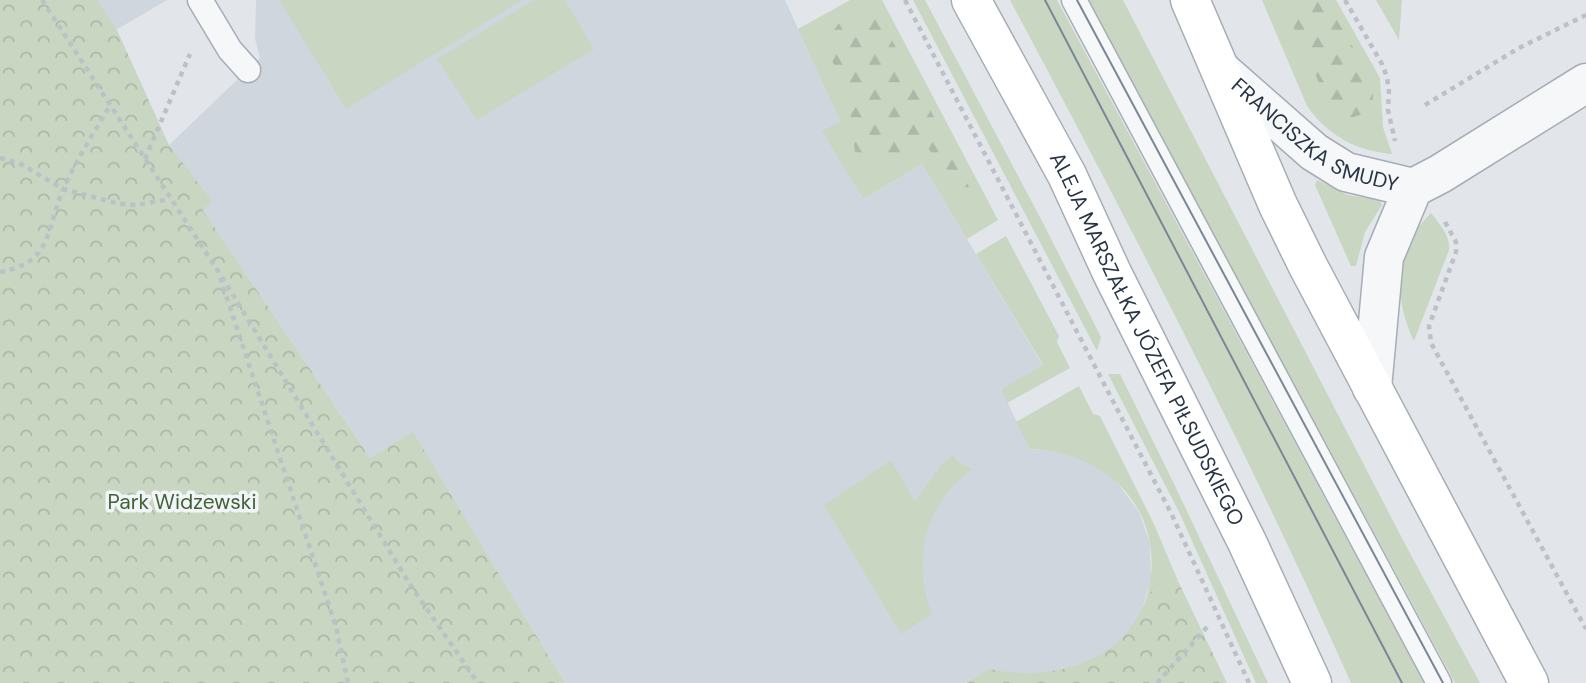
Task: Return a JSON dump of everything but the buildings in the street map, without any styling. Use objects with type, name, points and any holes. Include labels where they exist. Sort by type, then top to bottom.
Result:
[{"type":"main road","name":"ALEJA MARSZAŁKA JÓZEFA PIŁSUDSKIEGO","points":[[971,0],[1067,175],[1117,284],[1247,542],[1312,683]]},
{"type":"main road","points":[[1191,0],[1290,229],[1371,388],[1529,683]]},
{"type":"street","name":"FRANCISZKA SMUDY","points":[[1223,72],[1277,121],[1346,172],[1413,188]]},
{"type":"street","name":"FRANCISZKA SMUDY","points":[[1371,388],[1384,257],[1413,188],[1586,83]]},
{"type":"lane","points":[[1074,0],[1439,683]]},
{"type":"lane","points":[[203,6],[230,50],[248,70]]},
{"type":"path","points":[[42,0],[218,271],[411,586],[478,683]]},
{"type":"path","points":[[905,0],[1172,515],[1248,683]]},
{"type":"path","points":[[145,160],[203,6]]},
{"type":"path","points":[[1425,105],[1519,48],[1586,15]]},
{"type":"path","points":[[0,272],[20,267],[31,261],[40,251],[51,233],[63,189],[109,107]]},
{"type":"path","points":[[0,158],[19,163],[63,189],[120,204],[136,205],[170,200]]},
{"type":"path","points":[[218,271],[336,627],[348,683]]},
{"type":"path","points":[[1431,343],[1586,629]]},
{"type":"path","points":[[1155,683],[1208,626]]},
{"type":"shaded area","points":[[97,0],[167,0],[116,30]]},
{"type":"shaded area","points":[[256,0],[785,0],[840,121],[823,131],[863,199],[922,164],[1043,366],[1001,389],[1030,449],[1060,452],[1087,461],[1104,471],[1119,485],[1139,512],[1150,543],[1151,581],[1141,612],[1126,638],[1112,652],[1087,668],[1058,678],[1038,680],[1008,676],[989,669],[966,683],[565,683],[413,433],[370,458],[203,210],[169,145],[260,58],[255,39]]},
{"type":"green space","name":"Park Widzewski","points":[[0,0],[97,0],[117,30],[169,145],[212,201],[203,210],[370,458],[413,432],[565,683],[0,683]]},
{"type":"green space","points":[[279,0],[522,0],[346,109]]},
{"type":"green space","points":[[534,0],[565,0],[594,49],[477,120],[437,59]]},
{"type":"green space","points":[[850,0],[882,0],[998,220],[967,239],[922,164],[863,199],[822,131],[840,121],[798,29]]},
{"type":"green space","points":[[913,0],[925,0],[1043,223],[1101,337],[1097,351]]},
{"type":"green space","points":[[1010,0],[1057,0],[1424,683],[1351,683],[1271,510],[1186,338]]},
{"type":"green space","points":[[1088,0],[1123,0],[1480,683],[1455,683]]},
{"type":"green space","points":[[1262,0],[1336,0],[1380,78],[1383,127],[1392,154],[1367,149],[1344,140],[1315,117],[1307,106]]},
{"type":"green space","points":[[1281,0],[1325,0],[1373,81],[1373,111],[1347,119],[1328,102]]},
{"type":"green space","points":[[1376,0],[1402,0],[1399,40]]},
{"type":"green space","points":[[876,11],[962,168],[977,210],[963,206],[950,173],[922,142],[883,162],[855,152],[849,105],[825,41],[844,17]]},
{"type":"green space","points":[[1317,180],[1348,195],[1380,200],[1382,205],[1365,232],[1356,266],[1351,266],[1315,185]]},
{"type":"green space","points":[[1431,213],[1446,235],[1449,250],[1414,341],[1402,307],[1401,273],[1410,241]]},
{"type":"green space","points":[[1006,236],[1059,336],[1057,342],[1070,368],[1007,403],[1001,389],[1043,365],[976,254]]},
{"type":"green space","points":[[1108,374],[1120,374],[1268,683],[1256,683],[1179,512]]},
{"type":"green space","points":[[1079,386],[1093,414],[1100,416],[1154,524],[1178,581],[1148,593],[1152,564],[1149,537],[1140,513],[1126,492],[1107,475],[1084,461],[1059,453],[1030,449],[1016,422]]},
{"type":"green space","points":[[953,455],[958,462],[972,469],[943,499],[926,534],[923,573],[932,614],[901,634],[824,505],[891,460],[915,502],[941,465]]},
{"type":"green space","points":[[1178,581],[1227,683],[966,683],[989,669],[1039,673],[1086,662],[1107,651],[1124,636],[1138,616],[1148,593]]},
{"type":"tram line","points":[[1045,0],[1402,683]]},
{"type":"tram line","points":[[1077,0],[1443,683]]}]
